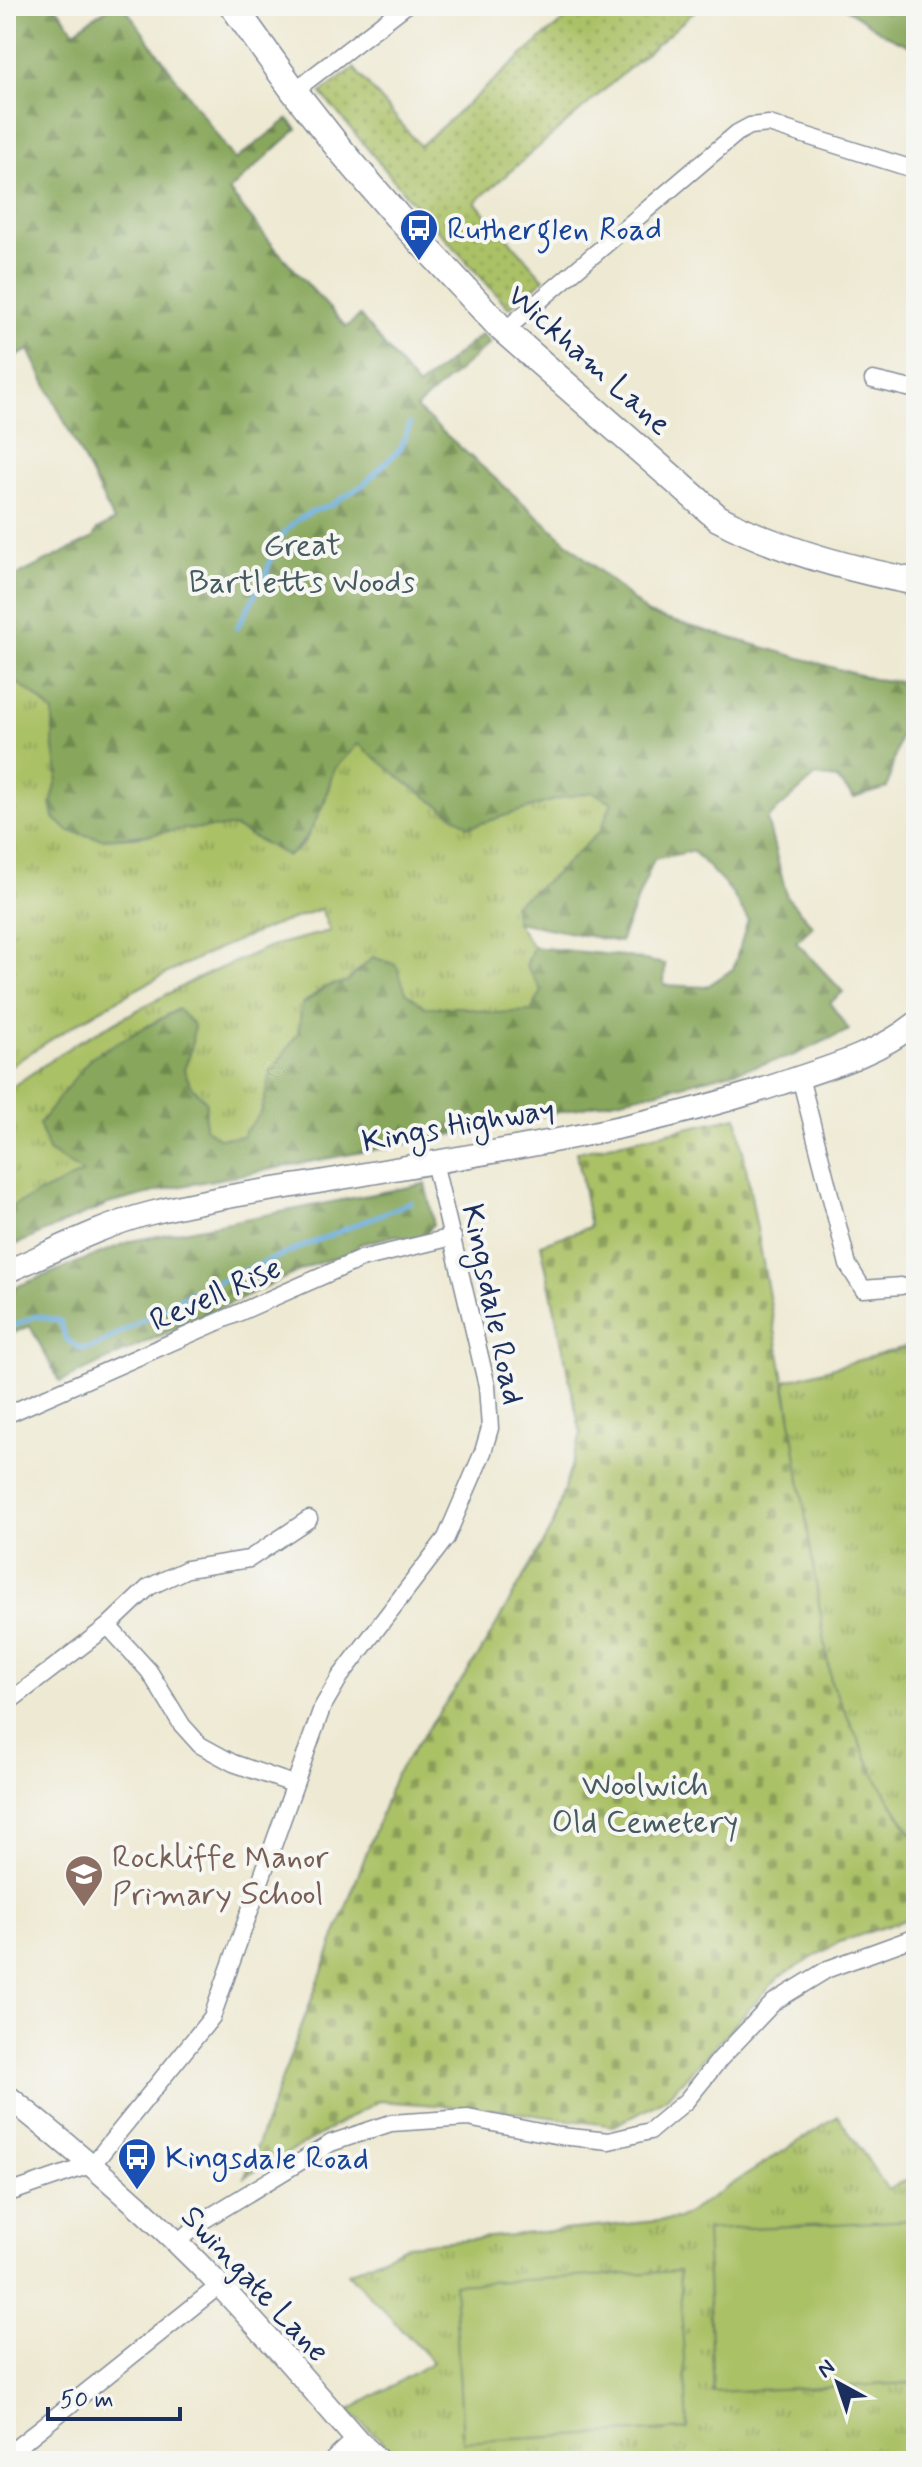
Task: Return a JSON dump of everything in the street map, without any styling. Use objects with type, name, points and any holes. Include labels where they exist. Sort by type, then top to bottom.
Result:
[{"type":"main road","name":"Wickham Lane","points":[[233,6],[294,91],[397,216],[504,331],[718,518],[744,532],[826,559],[875,574],[916,582]]},
{"type":"street","points":[[294,91],[405,6]]},
{"type":"street","points":[[504,331],[743,128],[769,124],[916,170]]},
{"type":"street","points":[[873,380],[916,390]]},
{"type":"street","name":"Kings Highway","points":[[6,1272],[102,1229],[152,1212],[434,1162],[666,1116],[739,1098],[877,1049],[916,1023]]},
{"type":"street","points":[[800,1077],[848,1265],[863,1289],[901,1286]]},
{"type":"street","name":"Kingsdale Road","points":[[93,2164],[212,2017],[322,1708],[340,1677],[446,1538],[483,1452],[490,1428],[487,1386],[434,1162]]},
{"type":"street","name":"Revell Rise","points":[[6,1415],[361,1259],[453,1237]]},
{"type":"street","points":[[6,1704],[108,1626],[149,1587],[187,1569],[249,1559],[309,1519]]},
{"type":"street","points":[[108,1626],[149,1671],[182,1725],[200,1745],[233,1763],[293,1784]]},
{"type":"street","points":[[177,2243],[201,2222],[331,2143],[391,2123],[468,2118],[560,2136],[609,2141],[650,2131],[686,2101],[720,2059],[774,2002],[828,1969],[916,1937]]},
{"type":"street","name":"Swingate Lane","points":[[6,2095],[93,2164],[220,2285],[379,2461]]},
{"type":"street","points":[[6,2194],[93,2164]]},
{"type":"street","points":[[6,2456],[220,2285]]},
{"type":"street","points":[[336,2461],[358,2441]]},
{"type":"green space","name":"Great Bartletts Woods","points":[[6,6],[56,6],[74,31],[110,6],[124,6],[235,160],[288,119],[297,129],[229,191],[346,327],[360,316],[418,387],[482,334],[490,343],[416,408],[648,614],[873,679],[913,683],[887,788],[854,798],[837,779],[816,776],[767,819],[787,897],[813,926],[796,942],[843,992],[830,1003],[849,1030],[790,1057],[659,1091],[436,1138],[171,1188],[108,1204],[6,1249],[6,1209],[82,1173],[48,1151],[39,1124],[41,1117],[91,1057],[179,1009],[194,1025],[191,1051],[184,1070],[191,1086],[206,1101],[205,1127],[261,1112],[271,1072],[298,1033],[302,1005],[325,987],[347,981],[373,957],[397,965],[406,992],[425,1007],[462,1007],[494,1013],[526,966],[533,947],[623,956],[665,964],[664,985],[706,987],[733,969],[748,920],[730,890],[693,851],[654,859],[620,942],[516,922],[513,905],[552,877],[600,831],[611,802],[561,798],[470,827],[408,784],[334,769],[312,828],[288,856],[234,827],[102,839],[68,831],[54,818],[51,804],[58,776],[53,713],[35,695],[6,676],[6,581],[93,538],[97,530],[114,521],[29,350],[6,361]]},
{"type":"green space","points":[[582,6],[701,6],[475,202],[544,279],[509,308],[408,197],[321,93],[354,68],[420,146]]},
{"type":"green space","points":[[842,6],[916,6],[916,49],[884,34]]},
{"type":"green space","points":[[6,676],[35,695],[53,713],[58,776],[51,804],[54,818],[68,831],[102,839],[184,829],[234,827],[288,856],[303,845],[325,801],[334,769],[358,744],[470,827],[561,798],[593,792],[612,802],[600,831],[552,877],[513,905],[516,922],[533,947],[526,966],[542,991],[531,1011],[494,1013],[462,1007],[425,1007],[406,992],[396,965],[373,957],[347,981],[325,987],[302,1004],[298,1033],[271,1072],[261,1112],[242,1136],[218,1138],[205,1127],[206,1101],[191,1086],[184,1070],[191,1051],[194,1025],[178,1009],[91,1057],[39,1124],[48,1151],[83,1173],[6,1209],[6,1091],[76,1043],[192,981],[271,946],[330,931],[321,909],[239,940],[119,999],[6,1069]]},
{"type":"green space","name":"Woolwich Old Cemetery","points":[[737,1117],[801,1476],[831,1682],[878,1781],[916,1841],[916,1916],[840,1942],[779,1977],[666,2098],[614,2126],[492,2109],[379,2101],[245,2177],[396,1774],[479,1655],[553,1525],[581,1434],[541,1244],[590,1227],[577,1152]]},
{"type":"green space","points":[[425,1184],[433,1218],[426,1235],[407,1240],[398,1235],[360,1244],[352,1252],[310,1266],[60,1382],[30,1326],[6,1336],[6,1291],[131,1241]]},
{"type":"green space","points":[[916,1344],[916,1841],[878,1781],[831,1682],[785,1381]]},
{"type":"green space","points":[[838,2116],[888,2190],[916,2174],[916,2461],[404,2461],[348,2411],[433,2362],[348,2273],[408,2245],[678,2219]]},
{"type":"green space","points":[[916,2220],[916,2383],[713,2392],[706,2230]]},
{"type":"green space","points":[[679,2271],[688,2429],[463,2442],[454,2284]]},
{"type":"waterway","points":[[237,628],[266,575],[282,535],[296,521],[331,505],[363,485],[401,448],[410,424]]},
{"type":"waterway","points":[[6,1329],[36,1316],[60,1321],[66,1339],[80,1349],[95,1347],[190,1293],[411,1202]]},
{"type":"place","name":"Rutherglen Road","points":[[419,262]]},
{"type":"place","name":"Rockliffe Manor Primary School","points":[[84,1908]]},
{"type":"place","name":"Kingsdale Road","points":[[137,2191]]}]
